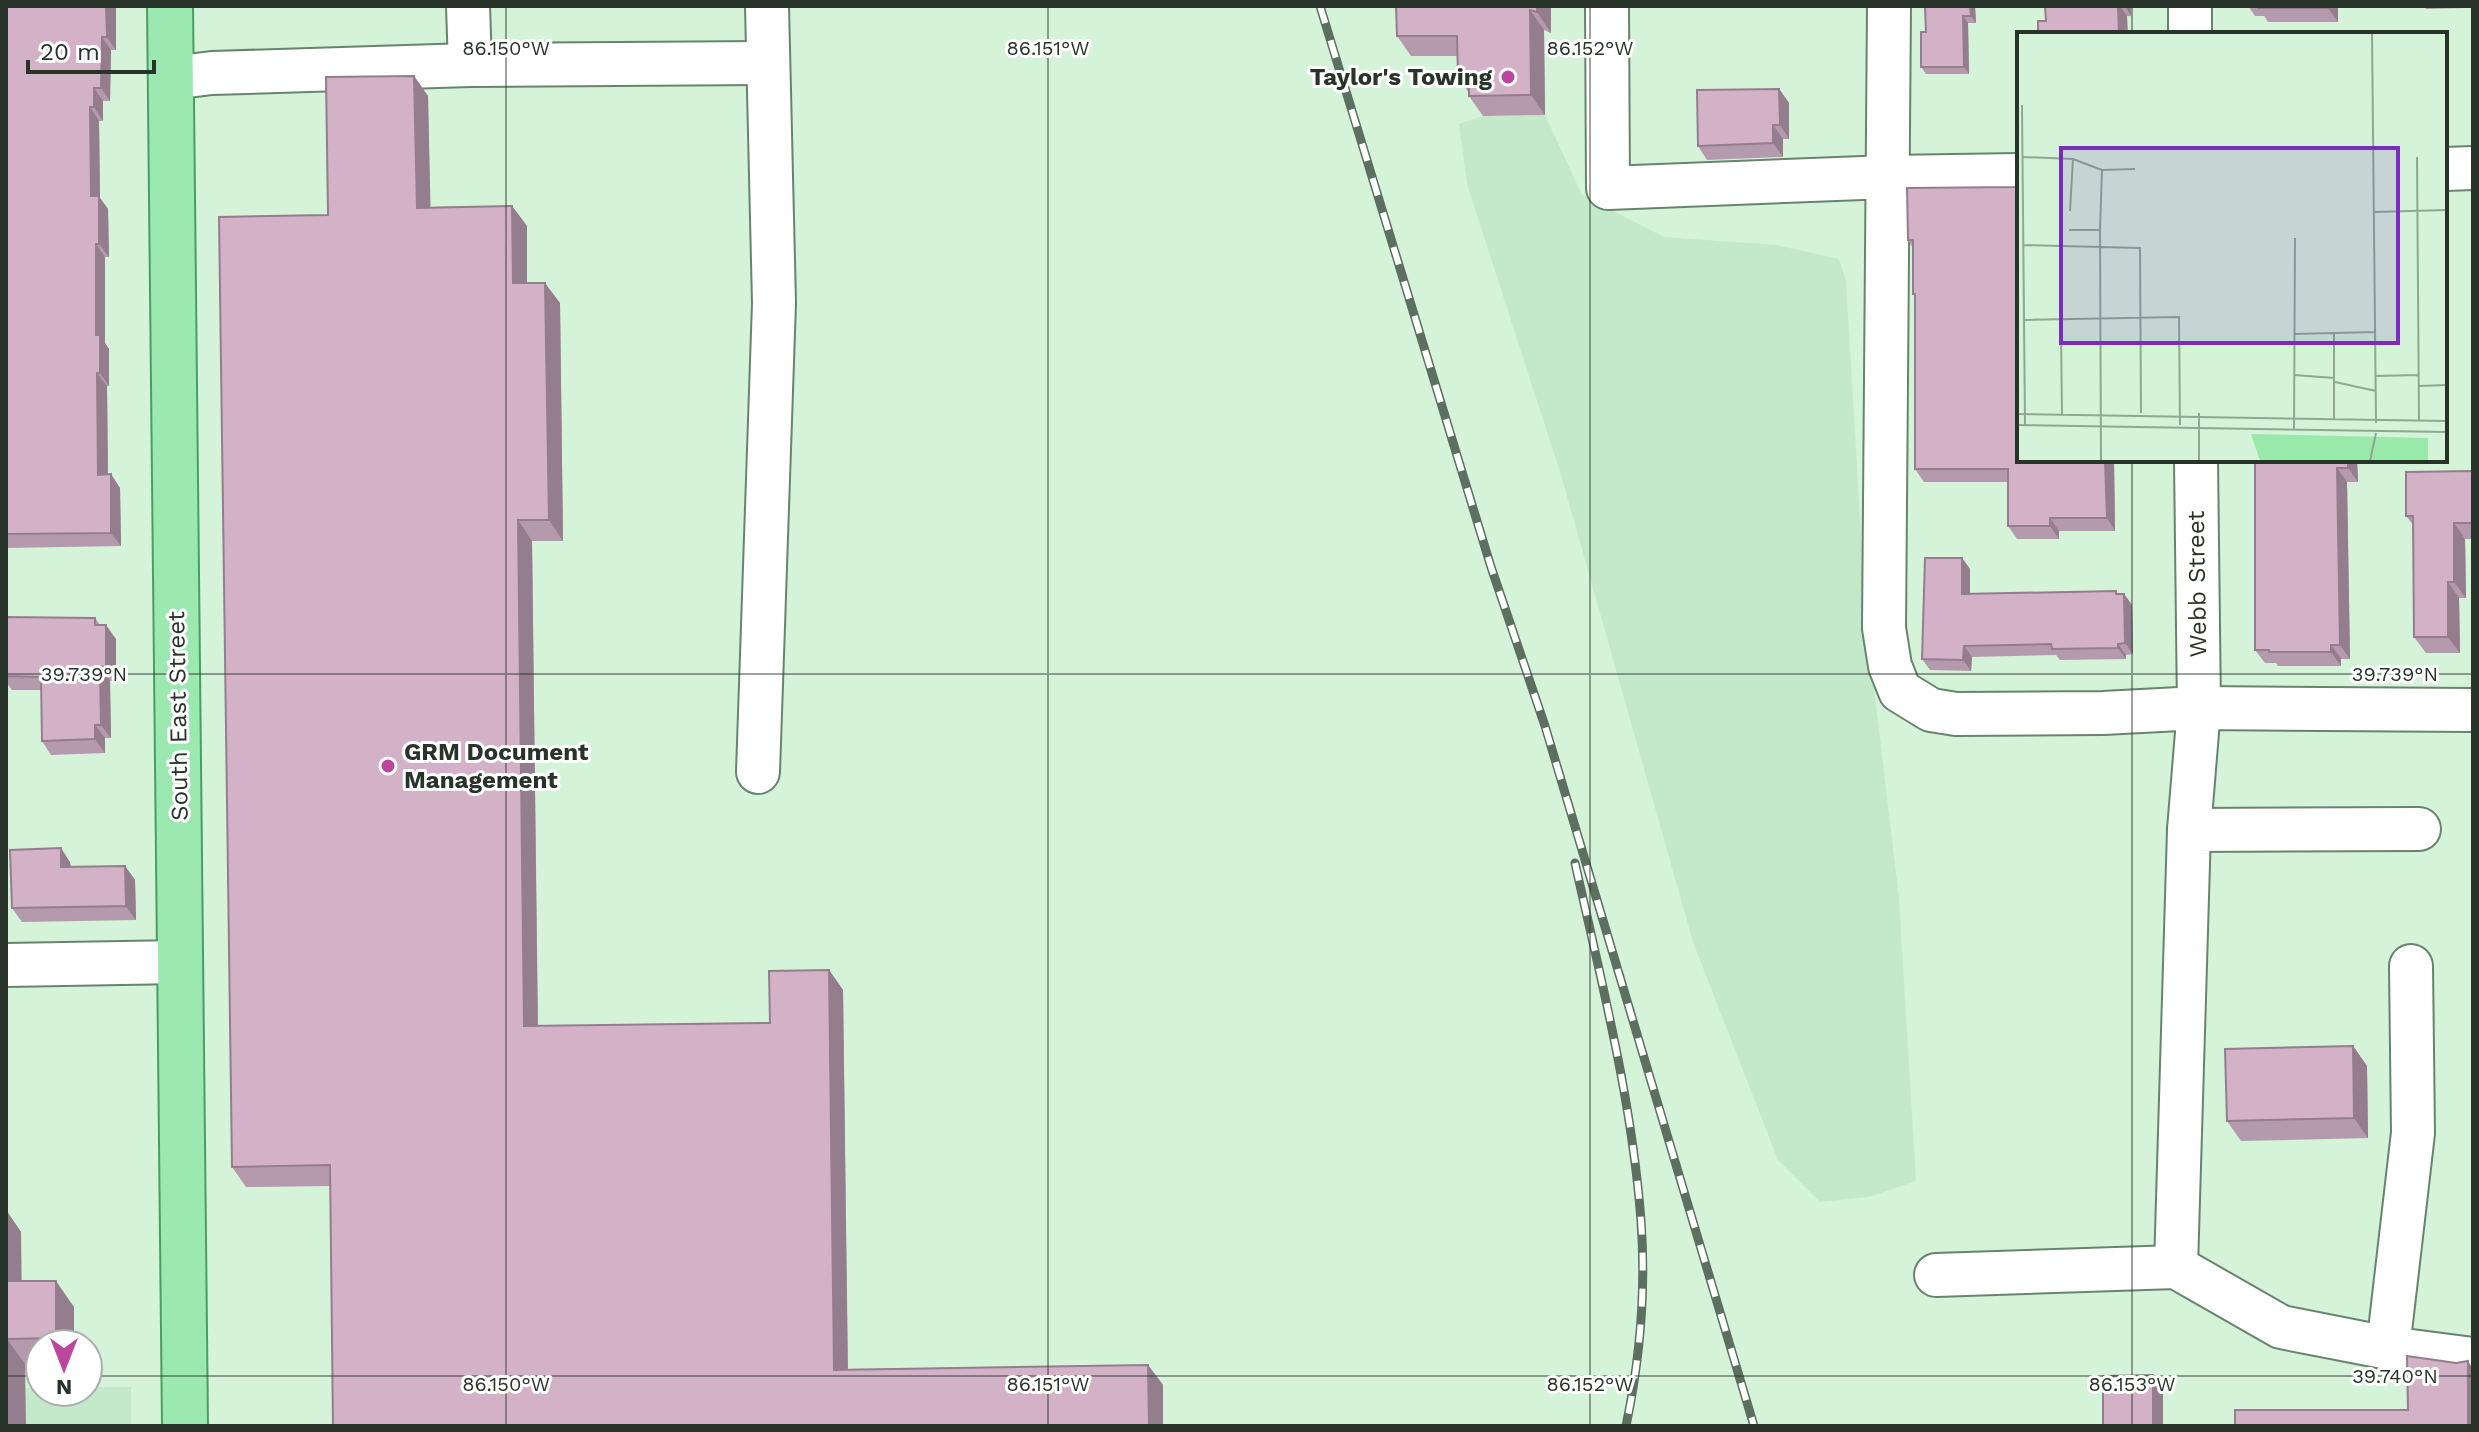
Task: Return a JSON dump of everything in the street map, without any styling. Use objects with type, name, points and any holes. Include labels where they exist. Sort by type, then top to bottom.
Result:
[{"type":"main road","name":"South East Street","points":[[170,6],[185,1426]]},
{"type":"street","points":[[468,6],[470,65]]},
{"type":"street","points":[[758,772],[774,303],[767,6]]},
{"type":"street","points":[[1607,6],[1608,188],[2017,175]]},
{"type":"street","points":[[1889,6],[1884,628],[1890,666],[1900,691],[1931,710],[1956,714],[2103,713],[2199,708],[2473,710]]},
{"type":"street","points":[[2190,6],[2190,32]]},
{"type":"street","points":[[171,78],[212,73],[470,65],[767,63]]},
{"type":"street","points":[[2447,169],[2473,168]]},
{"type":"street","name":"Webb Street","points":[[2176,1267],[2189,830],[2199,708],[2196,462]]},
{"type":"street","points":[[2189,830],[2419,829]]},
{"type":"street","points":[[6,965],[180,962]]},
{"type":"street","points":[[2388,1348],[2413,1133],[2411,966]]},
{"type":"street","points":[[1936,1275],[2176,1267],[2281,1327],[2388,1348],[2473,1359]]},
{"type":"shaded area","name":"Taylor's Towing","points":[[1545,115],[1582,195],[1664,237],[1776,245],[1839,259],[1846,281],[1866,621],[1899,898],[1916,1181],[1869,1197],[1820,1202],[1778,1160],[1693,942],[1561,475],[1467,184],[1459,124],[1483,116]]},
{"type":"shaded area","points":[[104,1387],[131,1387],[131,1426],[6,1426],[6,1388],[24,1388],[24,1408],[104,1408]]},
{"type":"building","points":[[6,6],[106,6],[107,37],[102,37],[101,88],[94,88],[94,107],[90,107],[91,196],[99,196],[99,244],[96,244],[96,335],[100,335],[100,373],[97,373],[98,475],[111,474],[111,533],[6,534]]},
{"type":"building","name":"Taylor's Towing","points":[[1396,6],[1537,6],[1537,12],[1530,10],[1531,95],[1469,96],[1469,77],[1458,77],[1457,36],[1397,36]]},
{"type":"building","points":[[1925,6],[1970,6],[1971,16],[1963,16],[1964,67],[1921,67],[1921,32],[1926,32]]},
{"type":"building","points":[[2045,6],[2118,6],[2119,32],[2038,32],[2038,21],[2046,21]]},
{"type":"building","points":[[2328,6],[2328,8],[2258,8]]},
{"type":"building","name":"GRM Document Management","points":[[414,76],[417,208],[512,206],[513,283],[545,283],[549,520],[518,520],[524,1026],[770,1023],[769,971],[829,970],[834,1370],[1148,1365],[1149,1426],[333,1426],[330,1165],[232,1167],[219,217],[328,215],[326,77]]},
{"type":"building","points":[[1779,89],[1780,125],[1773,125],[1773,143],[1698,146],[1697,90]]},
{"type":"building","points":[[2016,187],[2017,462],[2105,462],[2107,518],[2050,518],[2050,526],[2008,526],[2008,469],[1915,469],[1915,294],[1913,240],[1908,240],[1907,188]]},
{"type":"building","points":[[2255,462],[2348,462],[2348,468],[2337,468],[2340,645],[2331,645],[2331,652],[2255,650]]},
{"type":"building","points":[[2473,471],[2473,523],[2454,523],[2454,582],[2448,582],[2448,637],[2414,637],[2413,516],[2406,516],[2406,472]]},
{"type":"building","points":[[1925,558],[1962,558],[1962,594],[2116,591],[2116,594],[2124,594],[2125,643],[2118,644],[2118,648],[2052,649],[2051,644],[1964,646],[1963,660],[1922,659]]},
{"type":"building","points":[[6,617],[95,618],[95,625],[106,625],[106,667],[100,667],[101,725],[95,725],[95,739],[42,741],[41,677],[6,676]]},
{"type":"building","points":[[61,848],[61,867],[125,866],[126,906],[12,908],[10,850]]},
{"type":"building","points":[[2353,1046],[2354,1118],[2227,1121],[2225,1049]]},
{"type":"building","points":[[6,1281],[56,1281],[56,1328],[24,1328],[24,1339],[7,1339],[6,1426]]},
{"type":"building","points":[[2407,1356],[2456,1363],[2468,1361],[2468,1426],[2235,1426],[2235,1410],[2408,1410]]},
{"type":"building","points":[[2153,1375],[2153,1426],[2103,1426],[2103,1376]]},
{"type":"railway","points":[[1320,6],[1491,567],[1545,726],[1754,1426]]},
{"type":"railway","points":[[1575,863],[1623,1085],[1637,1176],[1643,1272],[1641,1324],[1626,1426]]},
{"type":"place","name":"Taylor's Towing","points":[[1508,77]]},
{"type":"place","name":"GRM Document Management","points":[[388,766]]}]
